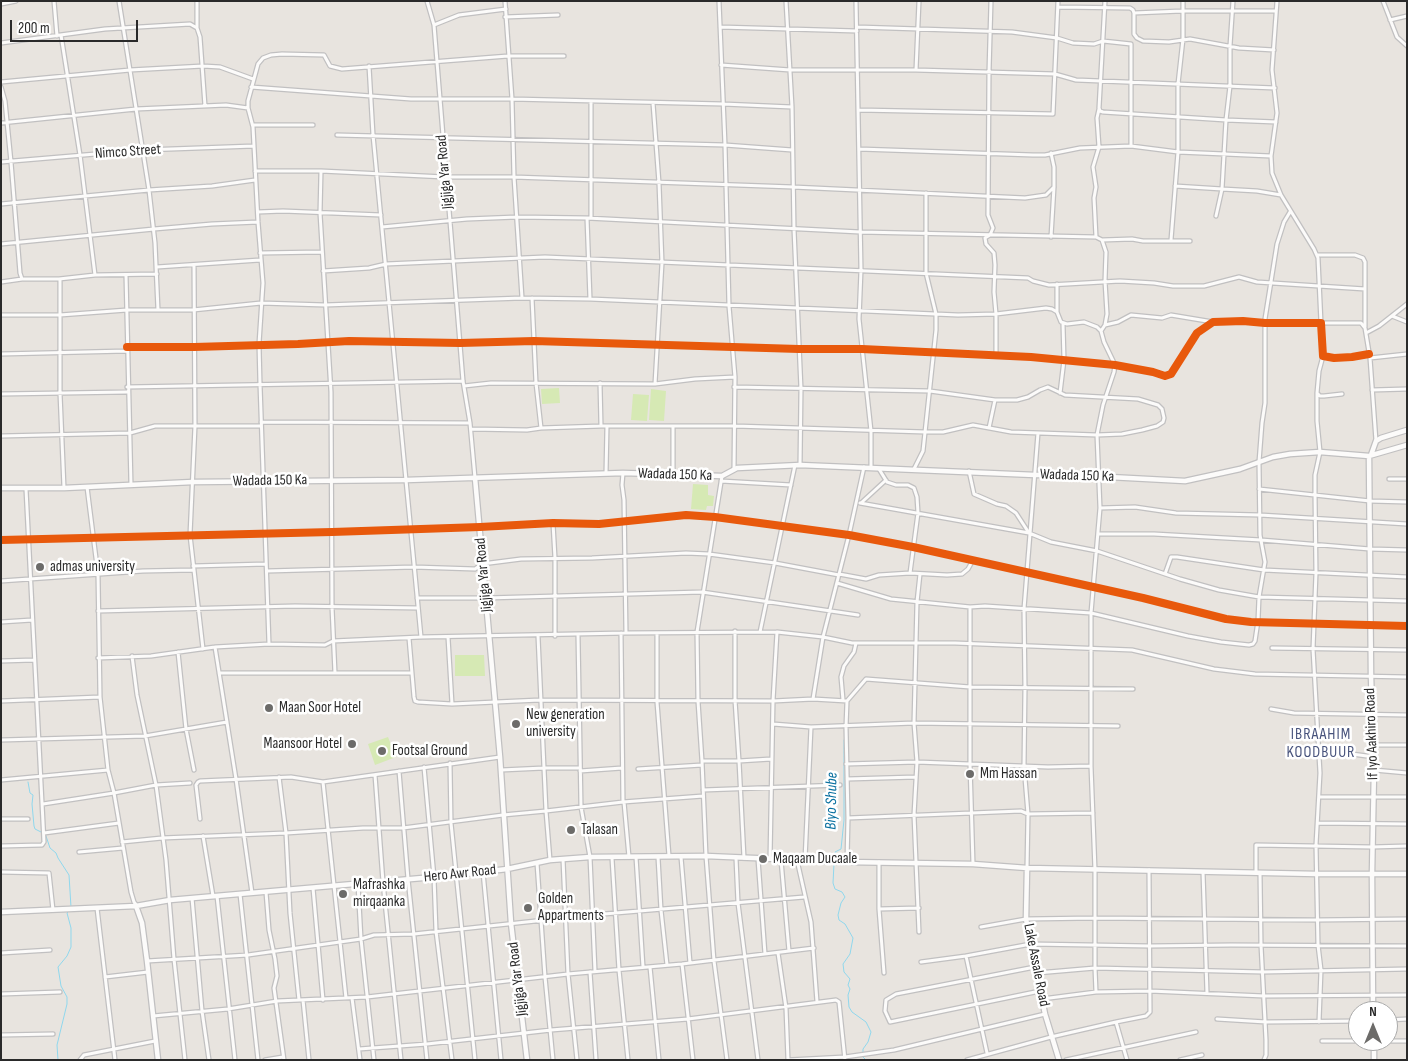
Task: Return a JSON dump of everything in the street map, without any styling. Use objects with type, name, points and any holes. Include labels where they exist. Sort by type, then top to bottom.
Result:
[{"type":"street","points":[[1,4],[16,1]]},
{"type":"street","points":[[54,1],[80,156],[95,275]]},
{"type":"street","points":[[119,1],[154,228],[158,310]]},
{"type":"street","points":[[197,1],[197,28],[200,37],[203,66],[205,106]]},
{"type":"street","name":"Jigjiga Yar Road","points":[[427,1],[434,25],[463,381],[470,423],[500,756],[506,869],[527,1060]]},
{"type":"street","points":[[504,1],[512,98],[514,178],[522,298]]},
{"type":"street","points":[[719,1],[725,145],[727,265],[735,377],[734,468]]},
{"type":"street","points":[[760,632],[791,485],[798,465],[800,427],[792,107],[786,1]]},
{"type":"street","points":[[856,1],[859,110],[860,310],[862,349],[871,431],[871,467]]},
{"type":"street","points":[[916,70],[919,1]]},
{"type":"street","points":[[991,1],[988,215],[993,228],[990,235],[985,238],[986,244],[994,252],[996,265],[994,292],[996,356]]},
{"type":"street","points":[[859,110],[1053,114],[1058,1]]},
{"type":"street","points":[[1096,237],[1094,198],[1096,187],[1093,167],[1099,147],[1097,118],[1105,1]]},
{"type":"street","points":[[1171,240],[1178,152],[1178,84],[1183,38],[1182,1]]},
{"type":"street","points":[[1216,216],[1222,188],[1225,154],[1233,1]]},
{"type":"street","points":[[1277,1],[1272,70],[1275,88],[1276,122],[1271,156],[1272,172],[1290,212],[1317,255],[1323,356],[1319,371],[1317,393],[1320,452],[1315,494],[1316,598],[1313,649],[1320,797],[1316,845],[1317,920],[1321,970],[1319,1022]]},
{"type":"street","points":[[1383,1],[1397,37],[1407,46]]},
{"type":"street","points":[[1058,7],[1130,8],[1134,13],[1134,34],[1142,41],[1156,42],[1183,38],[1230,46],[1274,50]]},
{"type":"street","points":[[434,25],[459,15],[506,9]]},
{"type":"street","points":[[1134,13],[1276,11]]},
{"type":"street","points":[[505,17],[558,15]]},
{"type":"street","points":[[1390,20],[1407,16]]},
{"type":"street","points":[[1,42],[105,29],[186,24],[194,25],[197,28]]},
{"type":"street","points":[[720,27],[990,31],[1056,38],[1074,43],[1132,44],[1130,146]]},
{"type":"street","points":[[269,644],[259,344],[263,292],[253,125],[248,108],[251,87],[258,64],[264,58],[271,55],[324,55],[330,66],[342,69],[508,56],[564,56]]},
{"type":"street","points":[[721,65],[790,70],[858,69],[1055,74],[1076,80],[1275,88]]},
{"type":"street","points":[[1,82],[130,70],[203,66],[220,68],[253,79]]},
{"type":"street","points":[[370,66],[373,135],[421,637]]},
{"type":"street","points":[[1,87],[5,102],[4,123],[11,162],[22,279]]},
{"type":"street","points":[[251,87],[371,97],[440,100],[512,98],[792,107]]},
{"type":"street","points":[[590,299],[591,101]]},
{"type":"street","points":[[654,103],[660,183],[662,263],[655,384]]},
{"type":"street","points":[[4,123],[136,109],[226,105],[248,108]]},
{"type":"street","points":[[1099,108],[1103,112],[1276,122]]},
{"type":"street","points":[[253,125],[314,125]]},
{"type":"street","points":[[337,135],[725,145],[792,150]]},
{"type":"street","name":"Nimco Street","points":[[1,162],[143,150],[254,146]]},
{"type":"street","points":[[859,148],[1033,155],[1068,149],[1130,146],[1178,152],[1271,156]]},
{"type":"street","points":[[1051,153],[1054,167],[1051,237]]},
{"type":"street","points":[[255,171],[321,171],[378,175],[590,180],[1039,197],[1046,195],[1054,187]]},
{"type":"street","points":[[321,171],[320,213],[330,383],[332,606],[335,673]]},
{"type":"street","points":[[1,204],[212,186],[255,180]]},
{"type":"street","points":[[1175,186],[1222,188],[1281,194]]},
{"type":"street","points":[[914,469],[923,451],[936,330],[936,314],[926,273],[926,193]]},
{"type":"street","points":[[258,212],[381,215]]},
{"type":"street","points":[[837,583],[891,599],[970,607],[1024,608],[1092,613],[1188,636],[1250,645],[1255,641],[1259,597],[1264,570],[1261,540],[1259,462],[1265,403],[1265,323],[1277,244],[1284,222],[1290,212]]},
{"type":"street","points":[[382,227],[517,217],[589,218],[794,230],[1190,241]]},
{"type":"street","points":[[1,244],[154,228],[258,222]]},
{"type":"street","points":[[1101,331],[1107,314],[1104,281],[1106,252],[1102,240]]},
{"type":"street","points":[[260,253],[322,252]]},
{"type":"street","points":[[1317,255],[1362,256],[1365,262],[1365,328],[1376,441],[1370,455]]},
{"type":"street","points":[[323,271],[369,268],[386,264],[453,260],[520,258],[590,259],[995,276],[1028,278],[1049,285],[1104,281],[1154,283],[1173,286],[1204,286],[1239,277],[1252,281],[1272,283],[1365,289]]},
{"type":"street","points":[[157,267],[260,260]]},
{"type":"street","points":[[194,265],[195,426],[190,535],[204,649]]},
{"type":"street","points":[[1,282],[95,275],[157,274]]},
{"type":"street","points":[[126,275],[127,389],[131,485]]},
{"type":"street","points":[[59,278],[60,393],[64,488]]},
{"type":"street","points":[[1058,284],[1057,312],[1063,324],[1064,360],[1060,393]]},
{"type":"street","points":[[1,315],[60,315],[127,310],[194,310],[261,303],[325,305],[522,298],[590,299],[936,314],[996,314],[1046,308],[1057,312]]},
{"type":"street","points":[[532,298],[536,383],[541,428]]},
{"type":"street","points":[[1366,333],[1407,304]]},
{"type":"street","points":[[1104,325],[1118,322],[1131,316],[1162,318],[1171,315],[1213,322],[1361,323],[1365,328]]},
{"type":"street","points":[[1392,316],[1407,322]]},
{"type":"street","points":[[1063,324],[1084,322],[1097,327],[1101,331],[1115,365],[1097,436],[1100,508],[1093,587],[1091,727],[1096,992]]},
{"type":"street","points":[[1,354],[328,342],[460,343],[534,341],[799,349],[862,349],[996,356],[1115,365],[1165,376],[1171,374],[1197,333],[1213,322]]},
{"type":"street","points":[[1323,356],[1352,358],[1407,354]]},
{"type":"street","points":[[464,386],[491,383],[655,384],[695,378],[735,377]]},
{"type":"street","points":[[1,394],[260,384],[463,381]]},
{"type":"street","points":[[600,383],[601,426]]},
{"type":"street","points":[[470,429],[527,430],[601,426],[735,426],[943,432],[973,425],[1011,432],[1097,436],[1122,434],[1157,426],[1163,422],[1164,418],[1162,409],[1158,406],[1138,399],[1071,396],[1048,388],[1023,399],[995,400],[930,391],[734,387]]},
{"type":"street","points":[[1372,390],[1407,389]]},
{"type":"street","points":[[1317,393],[1320,396],[1342,394]]},
{"type":"street","points":[[990,428],[995,400]]},
{"type":"street","points":[[1,436],[130,433],[155,426],[331,422],[470,423]]},
{"type":"street","points":[[606,474],[607,426]]},
{"type":"street","points":[[673,426],[673,475]]},
{"type":"street","points":[[1376,441],[1407,430]]},
{"type":"street","points":[[1027,868],[1028,814],[1024,766],[1026,688],[1024,608],[1038,433]]},
{"type":"street","name":"Wadada 150 Ka","points":[[1,488],[64,488],[193,482],[406,480],[623,473],[721,479],[734,468],[798,465],[1185,481],[1240,469],[1290,454],[1320,452],[1370,455],[1407,445]]},
{"type":"street","name":"If Iyo Aakhiro Road","points":[[1370,455],[1370,676],[1374,757],[1372,847],[1373,1001]]},
{"type":"street","points":[[813,699],[823,637],[864,467]]},
{"type":"street","points":[[878,467],[886,480],[896,485],[908,485],[914,488],[917,497],[918,514],[910,573]]},
{"type":"street","points":[[969,471],[974,494],[1006,506],[1016,513],[1029,533]]},
{"type":"street","points":[[623,473],[626,633]]},
{"type":"street","points":[[727,1060],[720,1015],[709,905],[698,701],[697,632],[721,479],[791,485]]},
{"type":"street","points":[[1389,479],[1407,479]]},
{"type":"street","points":[[856,506],[886,480]]},
{"type":"street","points":[[87,487],[98,574],[98,658],[108,770],[114,793],[132,897],[142,923],[158,1060]]},
{"type":"street","points":[[1,846],[43,845],[44,833],[29,580],[26,489]]},
{"type":"street","points":[[1259,489],[1370,501],[1407,502]]},
{"type":"street","points":[[860,504],[1029,533],[1051,542],[1097,551],[1219,590],[1259,597],[1407,601]]},
{"type":"street","points":[[1100,508],[1135,507],[1176,513],[1260,515],[1407,524]]},
{"type":"street","points":[[1,540],[480,528],[553,523],[578,524],[686,516],[716,517],[849,535],[913,547],[1143,598],[1210,616],[1258,622],[1407,626]]},
{"type":"street","points":[[553,523],[555,636]]},
{"type":"street","points":[[1098,534],[1154,534],[1407,550]]},
{"type":"street","points":[[266,571],[414,567],[475,569],[482,564],[521,559],[624,557],[686,553],[709,554],[866,579],[880,575],[910,573],[947,576],[962,574],[968,569],[973,560]]},
{"type":"street","points":[[1165,574],[1171,557],[1177,556],[1264,570],[1407,577]]},
{"type":"street","points":[[1,581],[266,564]]},
{"type":"street","points":[[919,932],[914,815],[917,762],[914,723],[917,602],[920,574]]},
{"type":"street","points":[[417,598],[702,592],[858,616]]},
{"type":"street","points":[[98,611],[332,606],[418,608]]},
{"type":"street","points":[[970,607],[970,764],[973,864]]},
{"type":"street","points":[[1,622],[32,620]]},
{"type":"street","points":[[98,658],[151,656],[215,647],[269,644],[313,646],[329,644],[333,641],[421,637],[555,636],[658,632],[777,632],[856,643],[1024,645],[1132,650],[1214,669],[1255,674],[1407,677]]},
{"type":"street","points":[[658,632],[657,702],[670,856]]},
{"type":"street","points":[[736,632],[735,700],[744,859]]},
{"type":"street","points":[[770,859],[771,759],[777,632]]},
{"type":"street","points":[[620,633],[622,768],[630,857]]},
{"type":"street","points":[[578,635],[581,808],[590,857],[595,971]]},
{"type":"street","points":[[538,636],[550,860]]},
{"type":"street","points":[[448,637],[452,704]]},
{"type":"street","points":[[409,638],[415,701],[452,704],[540,700],[657,702],[813,699],[845,701],[866,679],[970,687],[1133,689]]},
{"type":"street","points":[[847,862],[846,727],[845,701],[841,677],[844,666],[854,652],[856,643]]},
{"type":"street","points":[[215,647],[252,893]]},
{"type":"street","points":[[1272,648],[1407,650]]},
{"type":"street","points":[[178,652],[186,729],[194,770]]},
{"type":"street","points":[[132,656],[137,695],[156,785],[170,900],[174,959],[185,1060]]},
{"type":"street","points":[[1,661],[34,660]]},
{"type":"street","points":[[219,673],[412,673]]},
{"type":"street","points":[[1,701],[100,697]]},
{"type":"street","points":[[1271,709],[1294,713],[1407,715]]},
{"type":"street","points":[[1,740],[145,736],[227,722]]},
{"type":"street","points":[[773,724],[811,727],[914,723],[1118,726]]},
{"type":"street","points":[[804,860],[811,727]]},
{"type":"street","points":[[1373,745],[1407,745]]},
{"type":"street","points":[[1319,747],[1374,757]]},
{"type":"street","points":[[200,819],[196,785],[198,782],[279,777],[322,782],[500,756]]},
{"type":"street","points":[[638,768],[771,759]]},
{"type":"street","points":[[846,764],[917,762],[1024,766],[1091,766]]},
{"type":"street","points":[[450,763],[451,823],[475,1060]]},
{"type":"street","points":[[424,767],[434,877],[436,930],[452,1060]]},
{"type":"street","points":[[500,770],[622,768]]},
{"type":"street","points":[[1,780],[108,770]]},
{"type":"street","points":[[1374,770],[1407,773]]},
{"type":"street","points":[[399,771],[408,879],[427,1044],[427,1060]]},
{"type":"street","points":[[376,775],[378,828],[400,1060]]},
{"type":"street","points":[[279,777],[286,833],[290,913],[309,1060]]},
{"type":"street","points":[[847,779],[916,777]]},
{"type":"street","points":[[322,782],[346,998]]},
{"type":"street","points":[[43,804],[156,785],[190,783]]},
{"type":"street","points":[[703,790],[840,785]]},
{"type":"street","points":[[122,842],[162,838],[403,828],[624,802],[703,796]]},
{"type":"street","points":[[1320,797],[1407,797]]},
{"type":"street","points":[[848,818],[1021,811],[1028,814],[1094,813]]},
{"type":"street","points":[[1,819],[28,819]]},
{"type":"street","points":[[1318,823],[1407,824]]},
{"type":"street","points":[[44,833],[119,824]]},
{"type":"street","points":[[203,836],[215,896],[234,1060]]},
{"type":"street","points":[[1264,1060],[1266,1055],[1266,1022],[1256,845],[1407,846]]},
{"type":"street","points":[[79,852],[123,848]]},
{"type":"street","name":"Hero Awr Road","points":[[1,912],[137,906],[170,900],[457,875],[506,869],[563,858],[590,857],[706,856],[744,859],[973,864],[1095,870],[1407,874]]},
{"type":"street","points":[[636,857],[643,968]]},
{"type":"street","points":[[658,857],[667,965]]},
{"type":"street","points":[[681,857],[690,963]]},
{"type":"street","points":[[563,858],[568,974],[577,1060]]},
{"type":"street","points":[[612,858],[619,970],[628,1060]]},
{"type":"street","points":[[736,858],[738,903],[758,1060]]},
{"type":"street","points":[[758,859],[760,901],[766,954]]},
{"type":"street","points":[[781,860],[789,951]]},
{"type":"street","points":[[798,860],[804,897],[811,922],[817,1002]]},
{"type":"street","points":[[879,862],[884,973]]},
{"type":"street","points":[[537,863],[540,921],[554,1060]]},
{"type":"street","name":"Lake Assale Road","points":[[1027,868],[1026,919],[1045,1014],[1059,1060]]},
{"type":"street","points":[[968,1060],[987,1053],[1051,1037],[1149,1015],[1149,870]]},
{"type":"street","points":[[1,872],[48,872],[53,910]]},
{"type":"street","points":[[483,872],[502,1060]]},
{"type":"street","points":[[1203,872],[1207,993]]},
{"type":"street","points":[[358,884],[361,939],[374,1060]]},
{"type":"street","points":[[313,887],[323,1000]]},
{"type":"street","points":[[265,1060],[284,1058],[274,988],[277,976],[266,892]]},
{"type":"street","points":[[240,894],[258,1060]]},
{"type":"street","points":[[147,961],[248,955],[361,939],[374,935],[414,934],[436,930],[592,915],[804,897]]},
{"type":"street","points":[[192,898],[202,1010],[209,1060]]},
{"type":"street","points":[[98,908],[115,1060]]},
{"type":"street","points":[[880,909],[919,908]]},
{"type":"street","points":[[981,927],[1026,919],[1373,920],[1407,918]]},
{"type":"street","points":[[921,962],[1031,944],[1407,946]]},
{"type":"street","points":[[153,1016],[228,1009],[252,1004],[367,997],[545,976],[714,961],[814,948]]},
{"type":"street","points":[[1,953],[50,950]]},
{"type":"street","points":[[778,953],[786,1008],[788,1060],[845,1058],[883,1052],[1045,1014]]},
{"type":"street","points":[[966,956],[987,1053]]},
{"type":"street","points":[[682,964],[693,1060]]},
{"type":"street","points":[[650,967],[659,1060]]},
{"type":"street","points":[[1040,991],[890,1022],[885,1011],[886,1000],[896,994],[1036,970],[1095,968],[1263,972],[1407,969]]},
{"type":"street","points":[[105,977],[148,972]]},
{"type":"street","points":[[590,972],[596,1060]]},
{"type":"street","points":[[1042,999],[1096,992],[1150,991],[1264,996],[1407,995]]},
{"type":"street","points":[[1,994],[60,992]]},
{"type":"street","points":[[352,998],[360,1060]]},
{"type":"street","points":[[358,1049],[427,1044],[625,1023],[688,1019],[786,1008],[836,1000],[839,1002],[845,1058]]},
{"type":"street","points":[[1217,1019],[1266,1022],[1348,1021]]},
{"type":"street","points":[[1116,1022],[1127,1060]]},
{"type":"street","points":[[1066,1060],[1196,1032]]},
{"type":"street","points":[[1,1035],[53,1034]]},
{"type":"street","points":[[80,1060],[84,1056],[155,1041]]},
{"type":"street","points":[[1322,1041],[1348,1042]]},
{"type":"street","points":[[1180,1060],[1202,1055]]},
{"type":"green space","points":[[559,388],[560,403],[542,404],[541,389]]},
{"type":"green space","points":[[651,389],[666,391],[664,421],[649,420]]},
{"type":"green space","points":[[633,394],[649,395],[647,421],[631,420]]},
{"type":"green space","points":[[693,484],[708,485],[708,495],[714,496],[713,506],[707,506],[706,510],[691,509]]},
{"type":"green space","points":[[455,655],[484,655],[485,676],[455,676]]},
{"type":"green space","name":"Footsal Ground","points":[[388,737],[396,757],[375,765],[368,744]]},
{"type":"waterway","name":"Biyo Shube","points":[[835,859],[835,852],[841,849],[844,820],[844,740]]},
{"type":"waterway","points":[[28,782],[30,793],[33,795],[34,826],[35,829],[41,832]]},
{"type":"waterway","points":[[46,836],[50,848],[56,853],[69,875],[71,907]]},
{"type":"waterway","name":"Biyo Shube","points":[[834,864],[833,883],[835,889],[842,892],[845,897],[841,903],[838,915],[839,920],[845,924],[853,938],[850,954],[843,964],[844,972],[850,979],[848,985],[850,989],[848,995],[849,1007],[852,1012],[866,1022],[871,1032],[868,1042],[863,1049],[863,1057],[866,1060]]},
{"type":"waterway","points":[[58,1060],[57,1045],[67,1004],[67,997],[61,986],[58,967],[67,956],[71,947],[71,928],[67,913],[69,911]]},
{"type":"cycle path","points":[[127,347],[194,347],[349,341],[460,343],[534,341],[799,349],[862,349],[1031,357],[1115,365],[1165,376],[1171,374],[1197,333],[1213,322],[1243,321],[1321,323],[1323,356],[1334,358],[1369,354]]},
{"type":"cycle path","points":[[1,540],[332,532],[553,523],[599,524],[686,515],[715,517],[849,535],[913,547],[1143,598],[1226,619],[1251,622],[1407,626]]},
{"type":"place","name":"admas university","points":[[40,567]]},
{"type":"place","name":"Maan Soor Hotel","points":[[269,708]]},
{"type":"place","name":"New generation university","points":[[516,724]]},
{"type":"place","name":"Maansoor Hotel","points":[[352,744]]},
{"type":"place","name":"Footsal Ground","points":[[382,751]]},
{"type":"place","name":"Mm Hassan","points":[[970,774]]},
{"type":"place","name":"Talasan","points":[[571,830]]},
{"type":"place","name":"Maqaam Ducaale","points":[[763,859]]},
{"type":"place","name":"Mafrashka mirqaanka","points":[[343,894]]},
{"type":"place","name":"Golden Appartments","points":[[528,908]]},
{"type":"district","name":"IBRAAHIM KOODBUUR","points":[[1321,744]]}]
